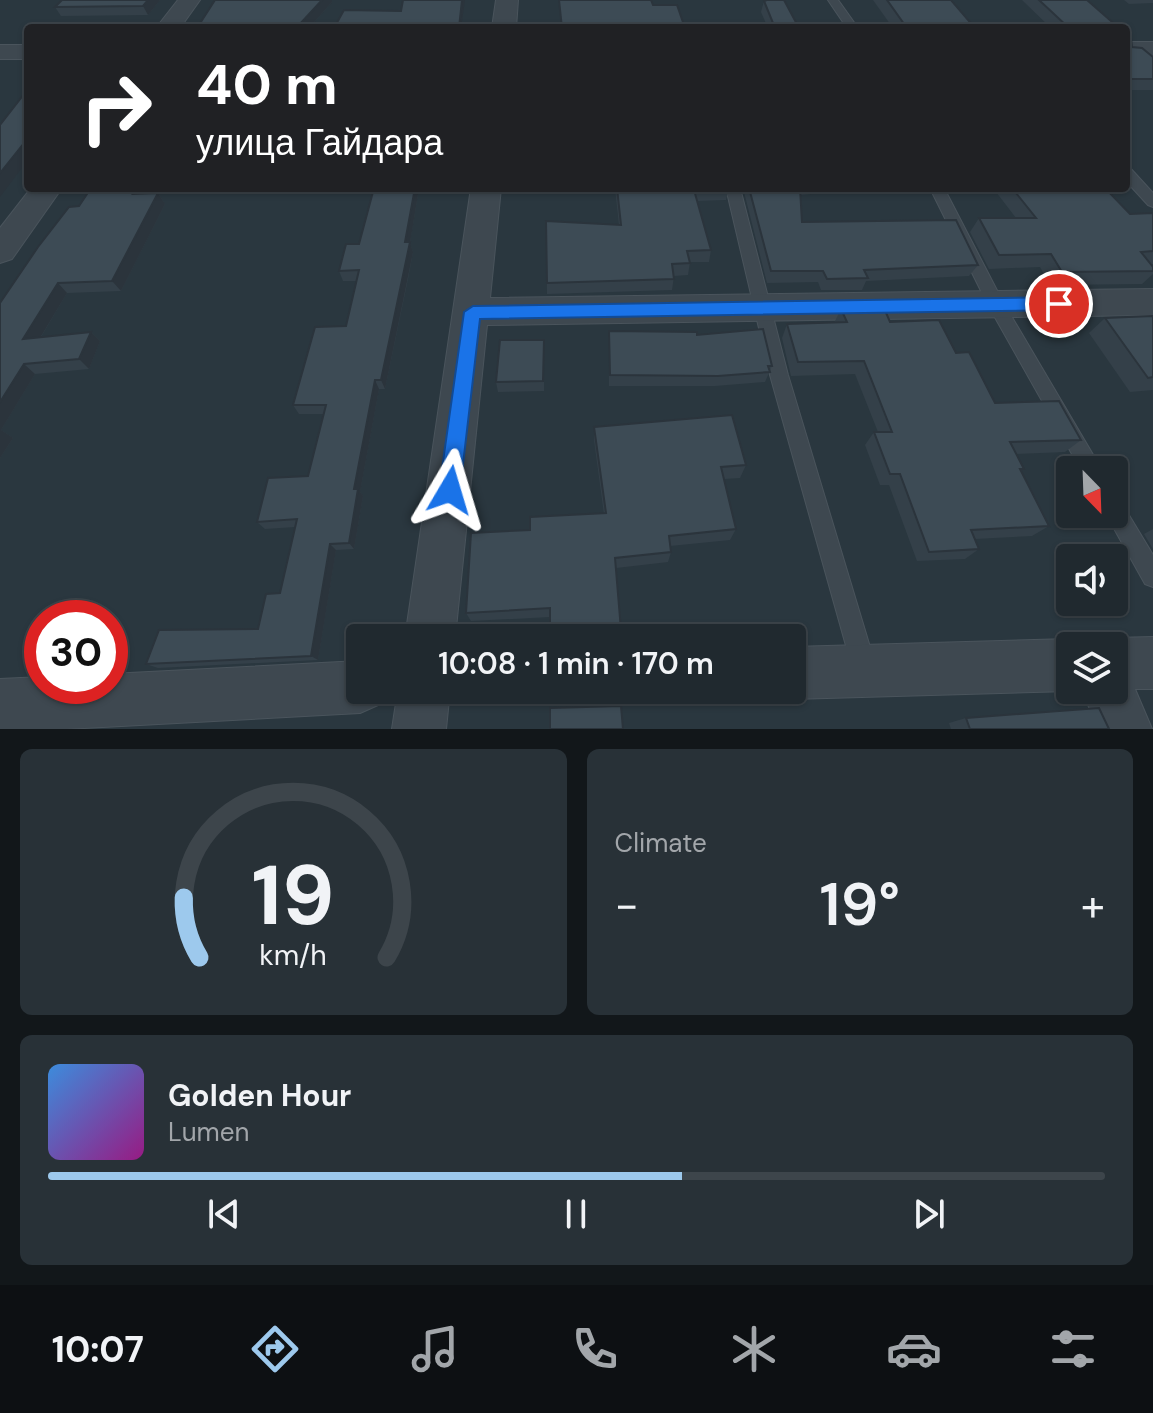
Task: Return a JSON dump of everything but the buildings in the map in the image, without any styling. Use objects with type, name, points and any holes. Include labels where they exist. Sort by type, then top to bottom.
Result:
[{"type":"street","points":[[171,24],[189,0]]},
{"type":"street","points":[[504,24],[507,0]]},
{"type":"street","points":[[1130,49],[1153,49]]},
{"type":"street","points":[[0,52],[24,52]]},
{"type":"street","points":[[0,251],[44,192]]},
{"type":"street","points":[[432,624],[486,192]]},
{"type":"street","points":[[473,312],[1153,302]]},
{"type":"street","points":[[1128,664],[1153,663]]},
{"type":"street","points":[[806,673],[1056,665]]},
{"type":"street","points":[[0,706],[346,688]]},
{"type":"street","points":[[419,729],[422,704]]},
{"type":"street","points":[[1114,704],[1125,729]]},
{"type":"lane","points":[[833,0],[850,24]]},
{"type":"lane","points":[[1130,176],[1153,202]]},
{"type":"lane","points":[[734,192],[765,307],[779,375],[866,671]]},
{"type":"lane","points":[[939,192],[996,305],[1084,456]]},
{"type":"lane","points":[[1125,528],[1153,576]]},
{"type":"route","points":[[450,490],[473,312],[1059,304]]}]
